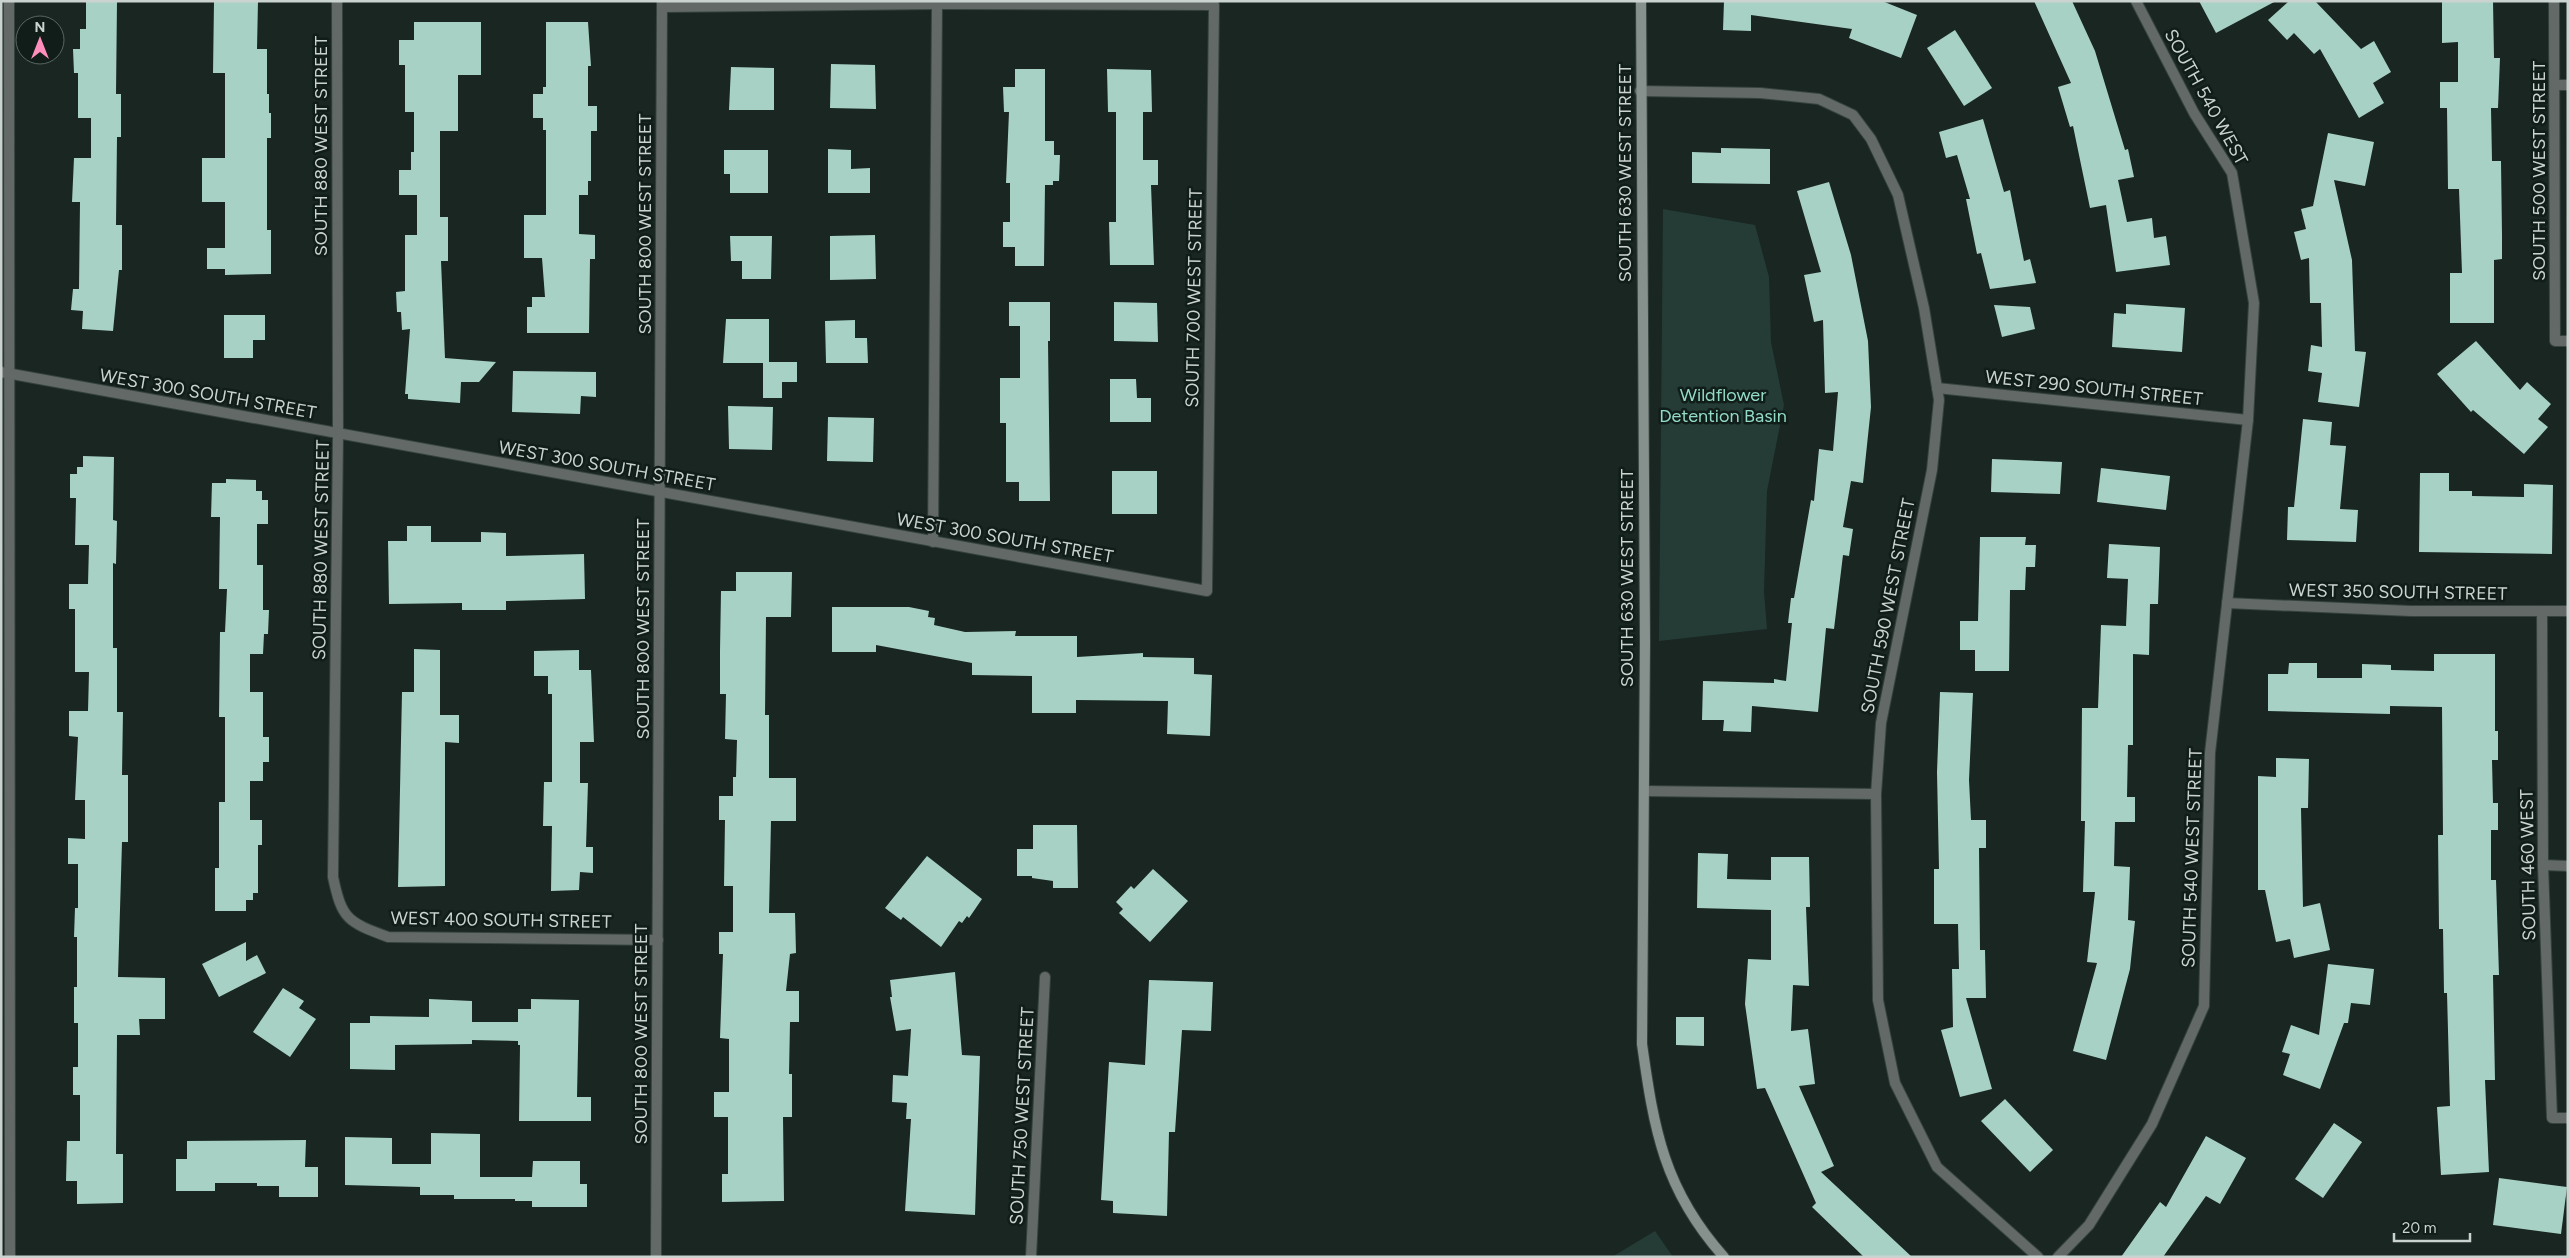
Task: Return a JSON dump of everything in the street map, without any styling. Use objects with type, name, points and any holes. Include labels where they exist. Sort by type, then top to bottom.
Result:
[{"type":"street","points":[[9,1],[5,373],[10,1257]]},
{"type":"street","name":"SOUTH 880 WEST STREET","points":[[337,1],[338,434],[333,877],[338,900],[346,918]]},
{"type":"street","name":"SOUTH 630 WEST STREET","points":[[1641,1],[1644,791],[1642,1044],[1650,1104],[1662,1154],[1681,1196],[1711,1243],[1724,1257]]},
{"type":"street","name":"SOUTH 540 WEST","points":[[2136,1],[2194,112],[2232,173],[2254,303],[2248,420]]},
{"type":"street","name":"SOUTH 500 WEST STREET","points":[[2554,1],[2556,85],[2555,341],[2568,341]]},
{"type":"street","points":[[662,4],[937,4],[933,542]]},
{"type":"street","name":"SOUTH 800 WEST STREET","points":[[656,1257],[662,4]]},
{"type":"street","name":"SOUTH 700 WEST STREET","points":[[937,4],[1214,5],[1207,591]]},
{"type":"street","points":[[2556,85],[2568,85]]},
{"type":"street","name":"SOUTH 590 WEST STREET","points":[[1640,92],[1760,93],[1819,100],[1853,115],[1871,140],[1898,196],[1924,308],[1939,400],[1932,470],[1881,723],[1876,794],[1878,1000],[1895,1083],[1937,1166],[2038,1257]]},
{"type":"street","name":"WEST 300 SOUTH STREET","points":[[5,373],[1207,591]]},
{"type":"street","name":"WEST 290 SOUTH STREET","points":[[1937,388],[2248,420]]},
{"type":"street","name":"SOUTH 540 WEST STREET","points":[[2058,1257],[2089,1225],[2152,1124],[2204,1006],[2210,753],[2248,420]]},
{"type":"street","name":"WEST 350 SOUTH STREET","points":[[2228,603],[2411,611],[2568,611]]},
{"type":"street","name":"SOUTH 460 WEST","points":[[2542,611],[2543,865],[2552,1118],[2568,1118]]},
{"type":"street","points":[[1644,791],[1876,794]]},
{"type":"street","points":[[2543,865],[2568,866]]},
{"type":"street","name":"WEST 400 SOUTH STREET","points":[[346,918],[364,928],[388,937],[658,940]]},
{"type":"street","name":"SOUTH 750 WEST STREET","points":[[1031,1257],[1045,977]]},
{"type":"green space","name":"Wildflower Detention Basin","points":[[1663,209],[1755,225],[1769,277],[1771,342],[1784,405],[1767,491],[1764,592],[1767,629],[1659,641]]},
{"type":"green space","points":[[1655,1231],[1673,1257],[1612,1257]]},
{"type":"building","points":[[86,1],[117,1],[116,94],[121,94],[121,137],[117,137],[116,225],[122,225],[122,270],[119,270],[113,331],[82,329],[83,311],[71,310],[73,289],[79,289],[80,202],[72,202],[74,158],[91,158],[91,118],[78,118],[78,73],[74,73],[73,49],[80,49],[80,29],[86,29]]},
{"type":"building","points":[[214,1],[258,1],[257,49],[267,49],[267,94],[269,94],[269,113],[271,113],[271,138],[267,138],[267,230],[271,230],[271,274],[225,275],[225,269],[207,269],[207,248],[225,248],[225,202],[202,202],[202,158],[225,158],[225,73],[213,73]]},
{"type":"building","points":[[1724,1],[1882,1],[1917,15],[1901,58],[1849,38],[1852,29],[1751,15],[1751,31],[1723,30]]},
{"type":"building","points":[[2034,1],[2072,1],[2095,51],[2125,150],[2128,149],[2134,177],[2118,180],[2127,222],[2152,218],[2154,238],[2166,236],[2170,265],[2116,272],[2106,205],[2090,208],[2073,126],[2070,127],[2058,87],[2071,83]]},
{"type":"building","points":[[2199,1],[2276,1],[2216,33]]},
{"type":"building","points":[[2289,1],[2315,1],[2361,49],[2374,41],[2391,72],[2373,83],[2384,103],[2359,118],[2320,49],[2314,54],[2294,33],[2287,40],[2268,20]]},
{"type":"building","points":[[2442,1],[2493,1],[2494,58],[2500,58],[2498,108],[2491,108],[2492,161],[2501,161],[2502,235],[2502,259],[2494,260],[2494,323],[2450,323],[2450,273],[2462,273],[2459,189],[2448,189],[2447,108],[2440,108],[2440,82],[2458,82],[2458,42],[2442,43]]},
{"type":"building","points":[[414,22],[481,22],[481,75],[458,75],[458,131],[440,131],[440,217],[448,217],[448,261],[441,261],[445,358],[496,362],[479,382],[461,382],[460,403],[408,399],[408,394],[405,394],[410,329],[402,330],[401,312],[397,312],[396,292],[405,291],[405,235],[417,235],[417,195],[399,195],[399,170],[411,170],[411,152],[414,152],[414,112],[405,112],[405,65],[399,65],[399,40],[414,40]]},
{"type":"building","points":[[546,22],[588,22],[591,66],[588,66],[588,106],[597,106],[597,131],[591,131],[591,181],[588,181],[588,195],[579,195],[579,234],[595,235],[595,259],[590,259],[589,333],[527,333],[527,307],[532,307],[532,297],[545,297],[542,258],[524,258],[524,215],[546,215],[546,130],[543,130],[543,118],[533,118],[533,94],[543,94],[543,87],[546,87]]},
{"type":"building","points":[[1955,30],[1992,88],[1964,106],[1927,48]]},
{"type":"building","points":[[831,64],[875,65],[876,109],[830,108]]},
{"type":"building","points":[[731,67],[774,68],[774,110],[729,110]]},
{"type":"building","points":[[1015,69],[1045,69],[1045,141],[1054,141],[1054,155],[1060,155],[1059,181],[1053,181],[1053,185],[1045,185],[1044,266],[1015,266],[1015,247],[1003,247],[1003,222],[1010,222],[1010,183],[1006,183],[1009,112],[1004,112],[1003,87],[1015,87]]},
{"type":"building","points":[[1107,69],[1151,70],[1152,112],[1143,112],[1143,160],[1158,160],[1158,185],[1151,185],[1154,265],[1110,265],[1109,222],[1116,222],[1116,112],[1108,112]]},
{"type":"building","points":[[1983,119],[2004,192],[2010,190],[2024,261],[2030,259],[2036,283],[1990,289],[1981,253],[1977,254],[1966,199],[1970,199],[1957,155],[1946,158],[1939,132]]},
{"type":"building","points":[[2328,133],[2374,142],[2365,186],[2334,180],[2352,260],[2355,351],[2366,352],[2359,407],[2318,402],[2322,373],[2308,371],[2311,345],[2322,347],[2321,303],[2310,303],[2309,258],[2301,260],[2294,232],[2306,229],[2301,209],[2313,206]]},
{"type":"building","points":[[1721,148],[1770,149],[1770,184],[1692,183],[1692,152],[1721,153]]},
{"type":"building","points":[[828,149],[851,150],[851,169],[870,168],[870,193],[828,193]]},
{"type":"building","points":[[724,150],[768,150],[768,193],[730,193],[730,174],[724,174]]},
{"type":"building","points":[[1829,182],[1851,255],[1868,341],[1871,407],[1863,483],[1851,481],[1843,527],[1853,529],[1849,556],[1843,555],[1834,629],[1826,628],[1818,712],[1752,706],[1751,732],[1723,731],[1724,720],[1702,720],[1703,681],[1774,683],[1774,679],[1786,681],[1792,623],[1788,623],[1791,598],[1794,598],[1811,500],[1814,501],[1819,449],[1833,451],[1838,392],[1825,393],[1823,320],[1814,322],[1804,275],[1821,272],[1797,191]]},
{"type":"building","points":[[875,235],[876,279],[830,280],[830,236]]},
{"type":"building","points":[[730,236],[772,236],[771,279],[742,279],[742,261],[731,261]]},
{"type":"building","points":[[1009,302],[1050,302],[1050,341],[1048,341],[1050,501],[1019,501],[1019,482],[1006,482],[1006,423],[1000,423],[1000,378],[1020,378],[1020,326],[1009,326]]},
{"type":"building","points":[[1114,302],[1157,303],[1158,342],[1114,341]]},
{"type":"building","points":[[2126,304],[2185,308],[2182,352],[2112,347],[2114,313],[2126,314]]},
{"type":"building","points":[[1994,305],[2030,307],[2035,329],[2002,337]]},
{"type":"building","points":[[224,315],[265,315],[265,340],[253,340],[253,358],[224,358]]},
{"type":"building","points":[[726,319],[769,319],[769,362],[797,362],[797,382],[782,382],[782,398],[763,398],[763,363],[723,363]]},
{"type":"building","points":[[855,320],[855,338],[867,338],[868,363],[826,363],[825,321]]},
{"type":"building","points":[[2476,341],[2520,390],[2527,382],[2551,404],[2538,419],[2548,427],[2524,454],[2473,410],[2471,412],[2437,374]]},
{"type":"building","points":[[513,371],[596,372],[596,397],[581,396],[580,414],[512,412]]},
{"type":"building","points":[[1110,379],[1136,379],[1137,398],[1151,398],[1151,422],[1110,422]]},
{"type":"building","points":[[728,406],[773,407],[772,450],[729,449]]},
{"type":"building","points":[[828,417],[874,418],[873,462],[827,461]]},
{"type":"building","points":[[2303,419],[2332,422],[2330,445],[2346,446],[2340,509],[2358,510],[2356,542],[2287,540],[2288,507],[2294,507]]},
{"type":"building","points":[[83,456],[114,457],[113,520],[117,521],[116,564],[113,563],[113,648],[117,648],[117,712],[123,712],[122,775],[128,775],[128,842],[122,842],[118,977],[165,978],[165,1019],[139,1019],[140,1035],[117,1035],[116,1154],[123,1154],[123,1203],[77,1204],[77,1181],[66,1181],[67,1141],[80,1141],[80,1095],[73,1095],[73,1067],[78,1067],[78,1023],[74,1023],[74,987],[77,987],[77,937],[74,937],[75,908],[78,908],[78,864],[68,864],[68,838],[85,839],[85,800],[75,800],[78,737],[69,736],[69,711],[88,711],[89,672],[75,672],[75,609],[69,609],[69,584],[88,584],[89,545],[75,545],[76,498],[70,498],[70,474],[77,474],[77,467],[83,467]]},
{"type":"building","points":[[1992,459],[2062,462],[2060,494],[1991,492]]},
{"type":"building","points":[[2101,468],[2170,476],[2166,510],[2097,502]]},
{"type":"building","points":[[1112,471],[1157,471],[1157,514],[1112,514]]},
{"type":"building","points":[[2420,473],[2449,473],[2449,491],[2472,491],[2472,496],[2524,497],[2524,484],[2553,485],[2552,554],[2419,552]]},
{"type":"building","points":[[226,479],[256,480],[256,491],[262,491],[262,500],[268,500],[268,524],[257,524],[257,565],[263,565],[263,610],[269,610],[268,634],[264,634],[263,654],[250,654],[250,692],[263,692],[263,737],[269,737],[269,762],[263,762],[263,781],[250,781],[250,820],[262,820],[262,845],[258,845],[258,893],[253,893],[253,900],[246,900],[246,911],[215,911],[215,868],[219,868],[219,802],[225,802],[225,717],[219,717],[220,632],[225,632],[227,589],[219,589],[220,517],[211,517],[212,483],[226,483]]},
{"type":"building","points":[[407,526],[431,526],[431,542],[481,542],[481,532],[506,533],[506,556],[584,554],[585,599],[506,601],[506,610],[462,610],[462,603],[389,604],[388,541],[407,541]]},
{"type":"building","points":[[1980,537],[2026,537],[2025,545],[2036,545],[2035,567],[2026,567],[2025,590],[2010,590],[2009,671],[1975,671],[1975,650],[1960,650],[1960,621],[1978,621]]},
{"type":"building","points":[[2109,544],[2160,547],[2158,604],[2150,604],[2149,655],[2133,654],[2133,745],[2128,745],[2127,797],[2135,797],[2135,822],[2115,822],[2114,866],[2130,867],[2128,920],[2135,921],[2130,969],[2106,1060],[2073,1051],[2097,963],[2087,962],[2095,892],[2083,892],[2085,821],[2081,821],[2082,708],[2098,708],[2101,625],[2126,626],[2128,579],[2107,578]]},
{"type":"building","points":[[736,572],[792,572],[791,617],[766,617],[765,715],[769,715],[769,778],[796,778],[796,821],[771,821],[769,913],[795,913],[796,953],[790,954],[786,991],[799,991],[799,1022],[790,1022],[789,1074],[792,1074],[792,1117],[783,1117],[784,1201],[722,1202],[722,1174],[728,1174],[728,1117],[714,1117],[714,1092],[729,1092],[729,1039],[720,1038],[723,954],[719,954],[719,932],[733,932],[733,886],[724,886],[725,820],[719,820],[719,796],[733,796],[733,777],[736,777],[737,740],[725,739],[726,694],[720,694],[721,591],[736,591]]},
{"type":"building","points":[[832,607],[909,607],[929,611],[928,617],[935,618],[934,625],[965,632],[1016,631],[1015,636],[1077,636],[1077,657],[1143,653],[1143,657],[1194,658],[1194,674],[1212,675],[1210,736],[1167,734],[1168,701],[1076,700],[1076,713],[1032,713],[1032,676],[972,675],[972,663],[876,645],[876,652],[832,652]]},
{"type":"building","points":[[414,649],[440,650],[440,715],[459,715],[459,743],[445,742],[445,886],[398,887],[402,692],[414,692]]},
{"type":"building","points":[[579,650],[579,670],[591,670],[594,742],[580,742],[580,783],[588,783],[586,847],[593,847],[593,873],[580,872],[579,890],[551,891],[552,826],[543,826],[544,782],[552,782],[552,694],[548,694],[548,676],[534,676],[534,651]]},
{"type":"building","points":[[2434,654],[2495,654],[2495,731],[2498,731],[2498,760],[2492,760],[2493,803],[2498,803],[2498,830],[2491,830],[2491,880],[2496,880],[2499,975],[2493,975],[2495,1080],[2485,1080],[2489,1172],[2441,1175],[2437,1107],[2450,1106],[2447,993],[2444,993],[2443,929],[2439,929],[2438,835],[2443,835],[2442,707],[2390,706],[2390,714],[2268,711],[2268,674],[2288,674],[2289,663],[2317,663],[2317,678],[2362,678],[2362,664],[2391,665],[2391,670],[2434,671]]},
{"type":"building","points":[[1940,692],[1973,693],[1969,780],[1971,820],[1986,820],[1986,848],[1979,848],[1980,950],[1985,950],[1986,998],[1966,998],[1992,1089],[1960,1097],[1941,1030],[1953,1027],[1952,969],[1959,969],[1958,924],[1934,924],[1934,869],[1939,869],[1937,772]]},
{"type":"building","points":[[2276,758],[2309,759],[2308,808],[2301,808],[2303,907],[2320,903],[2330,950],[2294,958],[2290,939],[2276,942],[2265,890],[2258,890],[2258,776],[2276,777]]},
{"type":"building","points":[[1033,825],[1077,825],[1078,888],[1053,888],[1053,881],[1032,878],[1032,876],[1017,876],[1017,849],[1033,849]]},
{"type":"building","points":[[1698,853],[1728,854],[1727,879],[1771,880],[1771,857],[1809,857],[1810,907],[1806,907],[1809,986],[1793,985],[1791,1031],[1808,1029],[1815,1084],[1799,1086],[1834,1166],[1821,1172],[1912,1257],[1864,1257],[1812,1207],[1816,1203],[1765,1088],[1757,1089],[1745,1004],[1748,959],[1771,960],[1771,910],[1697,908]]},
{"type":"building","points":[[927,856],[982,899],[969,918],[967,916],[962,923],[959,921],[941,947],[903,917],[901,920],[885,908]]},
{"type":"building","points":[[1153,869],[1188,901],[1150,942],[1119,913],[1123,909],[1116,902],[1131,886],[1134,889]]},
{"type":"building","points":[[246,942],[246,961],[257,955],[266,973],[219,997],[202,964]]},
{"type":"building","points":[[2328,964],[2374,969],[2370,1005],[2351,1003],[2348,1023],[2344,1023],[2320,1089],[2283,1075],[2290,1054],[2282,1052],[2291,1025],[2319,1035]]},
{"type":"building","points":[[955,972],[962,1055],[980,1056],[975,1215],[905,1211],[911,1119],[906,1119],[907,1103],[892,1102],[893,1075],[908,1076],[911,1029],[896,1031],[890,997],[892,997],[890,980]]},
{"type":"building","points":[[1149,980],[1213,982],[1211,1031],[1182,1030],[1175,1132],[1169,1132],[1167,1216],[1113,1213],[1113,1201],[1101,1200],[1109,1062],[1145,1065]]},
{"type":"building","points":[[283,988],[304,1001],[299,1008],[316,1019],[290,1057],[253,1032]]},
{"type":"building","points":[[429,999],[472,1001],[472,1022],[518,1022],[518,1009],[531,1009],[531,999],[579,1000],[577,1097],[591,1097],[591,1121],[519,1121],[520,1045],[518,1045],[518,1041],[472,1040],[472,1044],[395,1045],[395,1070],[350,1069],[350,1023],[370,1023],[370,1016],[429,1017]]},
{"type":"building","points":[[1676,1017],[1704,1017],[1704,1046],[1676,1045]]},
{"type":"building","points":[[2005,1099],[2053,1150],[2030,1172],[1981,1121]]},
{"type":"building","points":[[2334,1123],[2362,1142],[2323,1198],[2295,1179]]},
{"type":"building","points":[[431,1133],[480,1134],[480,1177],[532,1177],[533,1161],[580,1161],[580,1184],[587,1184],[587,1207],[532,1207],[532,1201],[515,1201],[515,1199],[454,1199],[454,1195],[420,1195],[420,1187],[345,1185],[345,1137],[392,1138],[392,1164],[431,1164]]},
{"type":"building","points":[[2206,1136],[2246,1158],[2220,1204],[2206,1196],[2163,1257],[2121,1257],[2160,1202],[2166,1207]]},
{"type":"building","points":[[306,1140],[305,1167],[318,1167],[318,1197],[279,1197],[279,1186],[257,1186],[257,1183],[215,1183],[215,1191],[176,1191],[176,1159],[187,1159],[187,1141]]},
{"type":"building","points":[[2499,1178],[2567,1187],[2561,1234],[2493,1225]]}]
